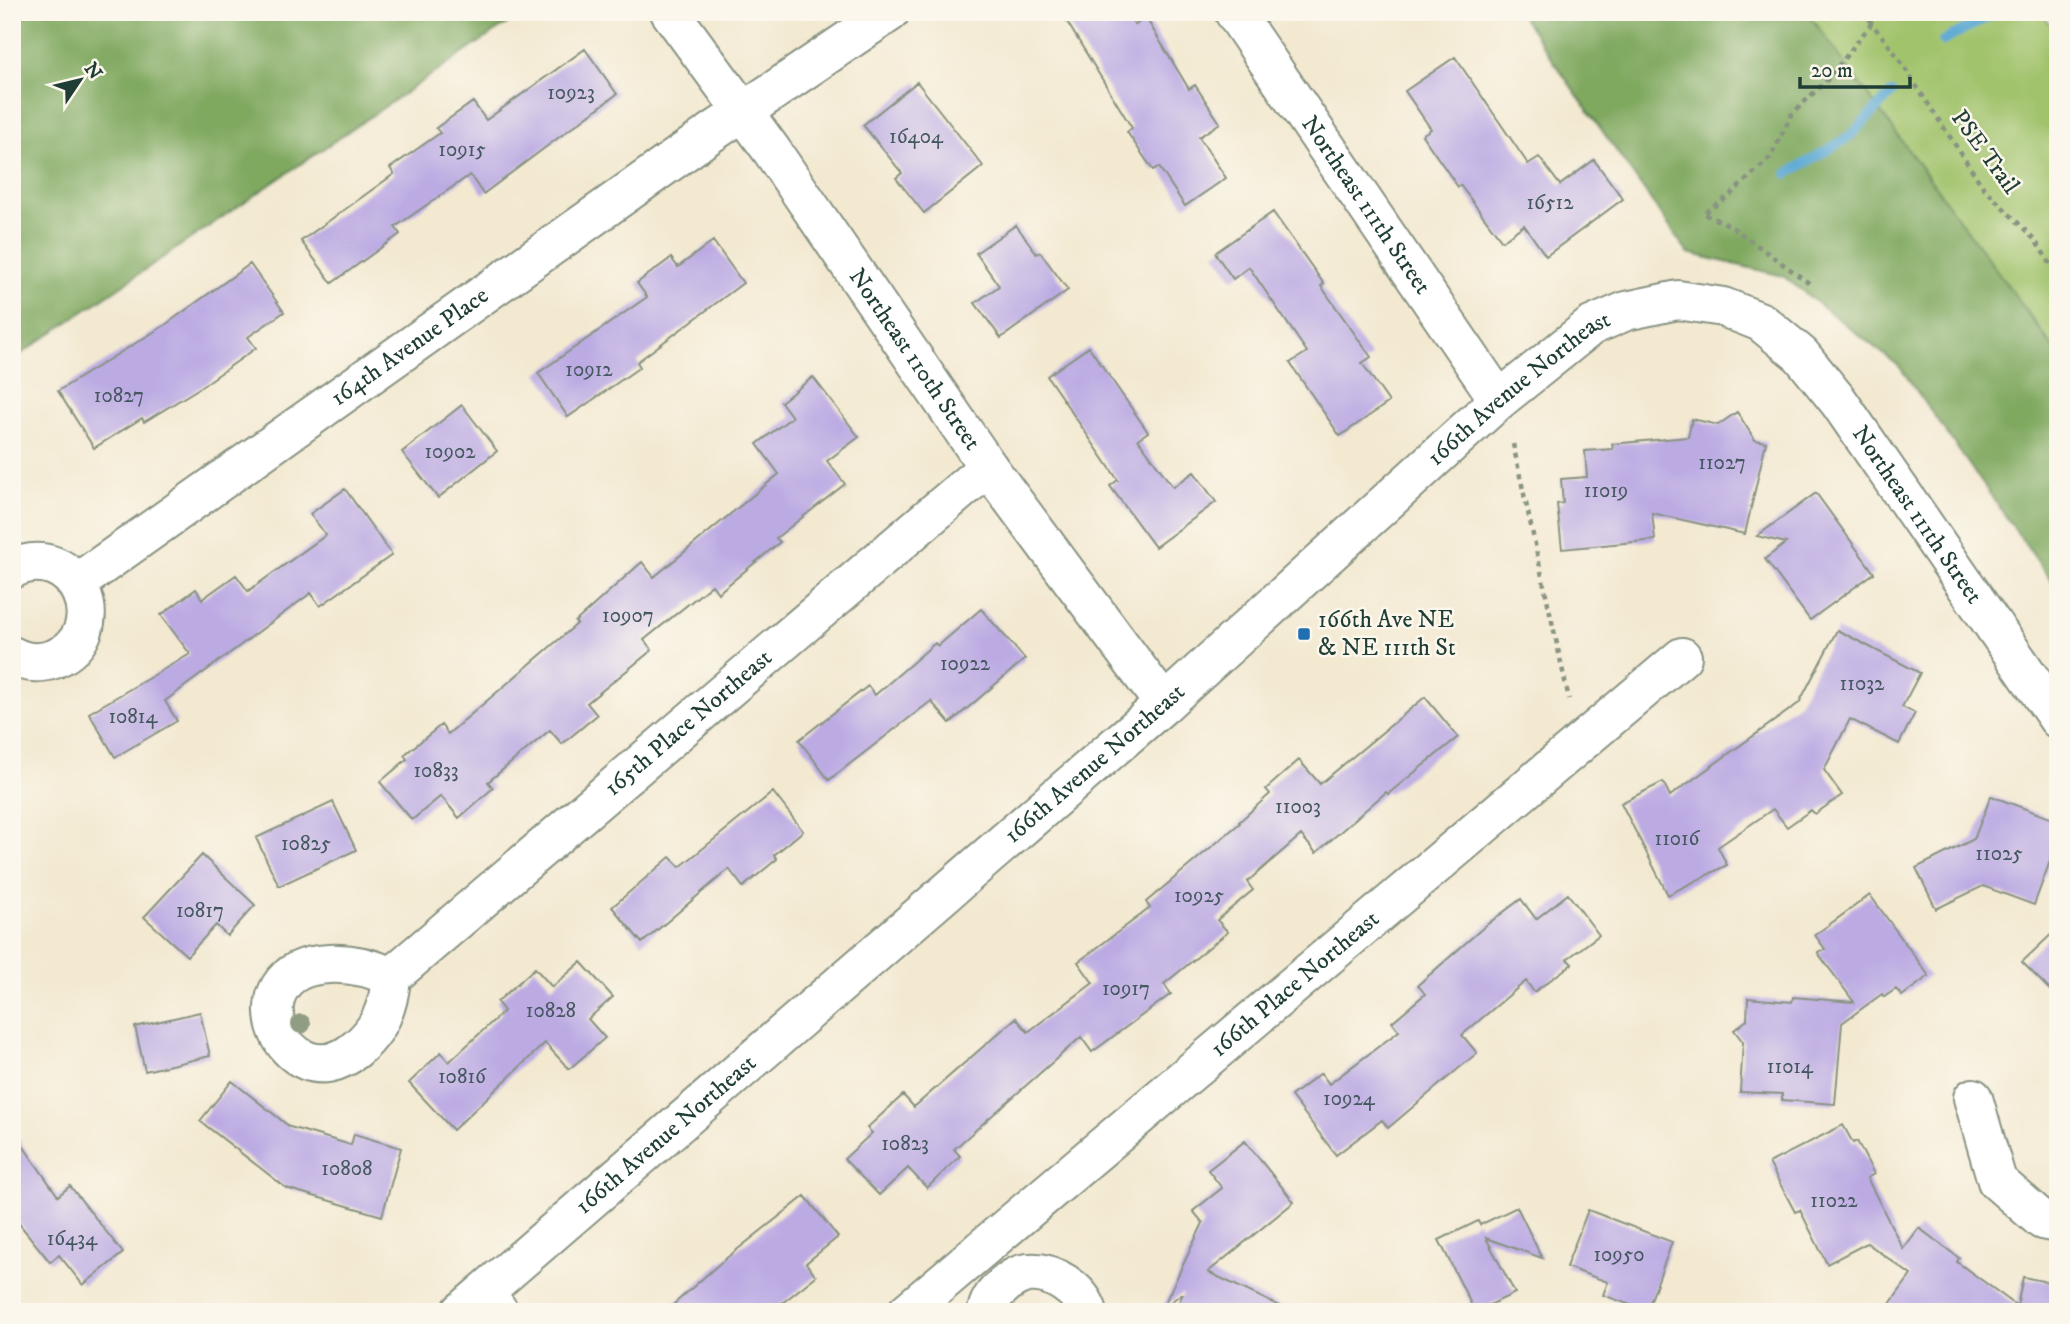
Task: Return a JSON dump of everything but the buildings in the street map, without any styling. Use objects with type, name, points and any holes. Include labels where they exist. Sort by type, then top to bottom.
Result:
[{"type":"street","name":"Northeast 110th Street","points":[[670,12],[743,111],[988,467],[1164,704]]},
{"type":"street","name":"164th Avenue Place","points":[[77,583],[743,111],[890,12]]},
{"type":"street","name":"Northeast 111th Street","points":[[1234,12],[1499,400]]},
{"type":"street","name":"166th Avenue Northeast","points":[[482,1305],[1164,704],[1499,400],[1591,326],[1626,311],[1678,300],[1723,307],[1761,322]]},
{"type":"street","name":"Northeast 111th Street","points":[[1761,322],[1801,355],[1839,402],[2058,719]]},
{"type":"street","name":"165th Place Northeast","points":[[391,977],[988,467]]},
{"type":"street","points":[[12,569],[37,562],[66,572],[77,583],[84,597],[86,613],[84,629],[77,642],[65,653],[51,660],[36,662],[12,656]]},
{"type":"street","name":"166th Place Northeast","points":[[908,1312],[1682,657]]},
{"type":"street","points":[[1973,1098],[1997,1181],[2042,1220],[2058,1223]]},
{"type":"street","points":[[979,1251],[996,1298]]},
{"type":"street","points":[[996,1298],[1011,1279],[1028,1272],[1060,1280],[1075,1290],[1088,1312]]},
{"type":"path","name":"PSE Trail","points":[[1863,12],[1983,187],[2034,239],[2058,275]]},
{"type":"path","points":[[1810,283],[1729,225],[1703,214],[1730,195],[1769,158],[1792,114],[1828,79],[1872,23],[1871,12]]},
{"type":"path","points":[[1513,444],[1569,699]]},
{"type":"green space","points":[[31,12],[524,12],[12,360],[12,24]]},
{"type":"green space","points":[[1519,12],[1807,12],[2058,354],[2058,590],[1899,366],[1783,276],[1688,253]]},
{"type":"green space","points":[[1807,12],[2041,12],[2058,36],[2058,354]]},
{"type":"waterway","points":[[1943,41],[1997,12]]},
{"type":"waterway","points":[[1787,174],[1849,137],[1892,93]]},
{"type":"place","name":"166th Ave NE & NE 111th St","points":[[1304,634]]}]
